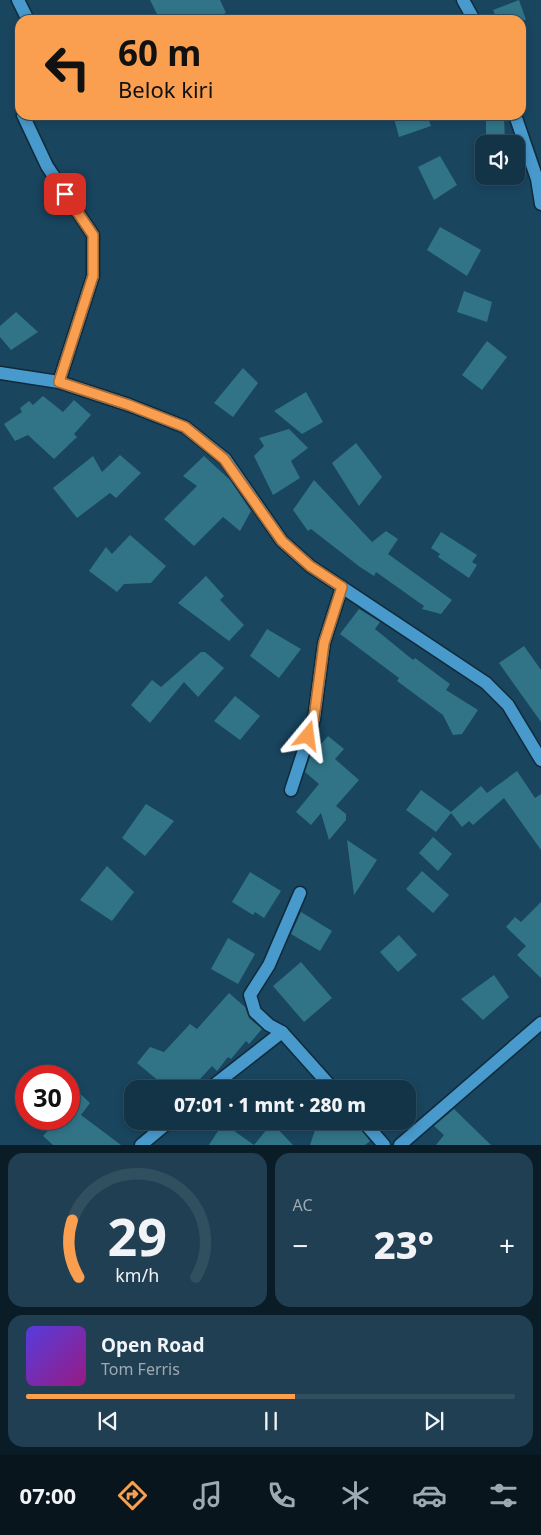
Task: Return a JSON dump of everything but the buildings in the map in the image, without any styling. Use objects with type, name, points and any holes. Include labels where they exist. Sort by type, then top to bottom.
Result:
[{"type":"street","points":[[18,0],[26,15]]},
{"type":"street","points":[[463,0],[471,15]]},
{"type":"street","points":[[25,120],[47,166],[93,235],[93,276],[59,382]]},
{"type":"street","points":[[516,120],[537,179],[541,204]]},
{"type":"street","points":[[0,373],[59,382],[129,405],[185,427],[224,459],[282,541],[310,566],[486,683],[508,705],[541,760]]},
{"type":"street","points":[[291,790],[314,718],[324,643],[342,587]]},
{"type":"street","points":[[300,893],[269,965],[250,994],[255,1012],[269,1025],[282,1032],[325,1080]]},
{"type":"street","points":[[400,1145],[541,1023]]},
{"type":"street","points":[[221,1080],[282,1032]]},
{"type":"street","points":[[141,1145],[159,1130]]},
{"type":"street","points":[[371,1130],[384,1145]]},
{"type":"route","points":[[65,194],[93,235],[93,276],[59,382],[129,405],[185,427],[224,459],[282,541],[310,566],[342,587],[324,643],[314,718],[308,736]]}]
